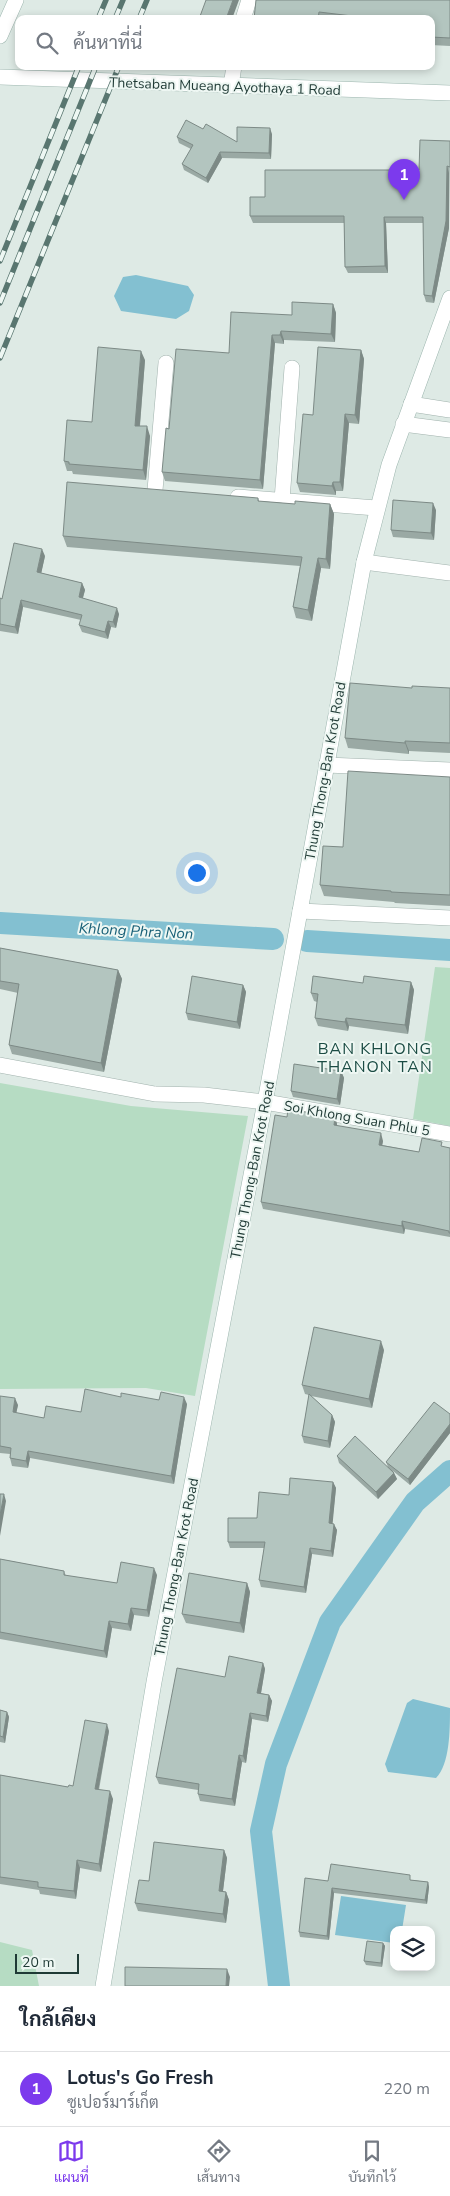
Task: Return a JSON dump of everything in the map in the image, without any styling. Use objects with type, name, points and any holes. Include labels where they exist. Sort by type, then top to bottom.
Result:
[{"type":"street","points":[[0,36],[16,0]]},
{"type":"street","points":[[244,15],[249,0]]},
{"type":"street","points":[[231,86],[233,70]]},
{"type":"street","name":"Thetsaban Mueang Ayothaya 1 Road","points":[[0,77],[450,93]]},
{"type":"street","name":"Thung Thong-Ban Krot Road","points":[[103,1986],[154,1682],[265,1102],[364,562],[376,508],[411,404],[450,298]]},
{"type":"street","points":[[155,490],[166,362]]},
{"type":"street","points":[[282,500],[292,368]]},
{"type":"street","points":[[411,404],[450,410]]},
{"type":"street","points":[[404,424],[449,430]]},
{"type":"street","points":[[136,489],[172,492]]},
{"type":"street","points":[[226,496],[376,508]]},
{"type":"street","points":[[364,562],[450,573]]},
{"type":"street","points":[[326,765],[450,770]]},
{"type":"street","points":[[300,911],[450,918]]},
{"type":"street","name":"Soi Khlong Suan Phlu 5","points":[[0,1065],[155,1094],[204,1095],[265,1102],[450,1134]]},
{"type":"green space","points":[[435,967],[450,968],[450,1126],[413,1119]]},
{"type":"green space","points":[[0,1083],[131,1106],[248,1116],[195,1396],[146,1388],[0,1389]]},
{"type":"green space","points":[[0,1942],[32,1950],[39,1986],[0,1986]]},
{"type":"water","points":[[136,275],[188,286],[194,295],[189,311],[176,319],[121,311],[114,296],[123,277]]},
{"type":"water","points":[[413,1699],[450,1708],[447,1756],[441,1772],[436,1778],[388,1772],[385,1764],[407,1703]]},
{"type":"water","points":[[341,1896],[406,1905],[403,1926],[390,1926],[390,1942],[335,1935]]},
{"type":"building","points":[[206,0],[233,0],[227,15],[200,15]]},
{"type":"building","points":[[256,0],[450,0],[450,38],[435,37],[435,15],[344,15],[319,12],[319,15],[254,15]]},
{"type":"building","points":[[186,120],[203,129],[206,124],[237,142],[237,127],[270,128],[269,153],[220,152],[206,178],[182,164],[193,145],[177,137]]},
{"type":"building","points":[[420,140],[450,141],[450,167],[447,166],[446,221],[432,296],[424,295],[423,217],[384,217],[385,266],[345,267],[344,216],[250,216],[250,197],[265,197],[265,170],[419,170]]},
{"type":"building","points":[[292,302],[333,304],[331,334],[281,331],[280,335],[272,335],[260,480],[162,472],[166,428],[169,429],[176,349],[229,353],[231,312],[292,315]]},
{"type":"building","points":[[98,347],[141,351],[135,426],[147,426],[143,470],[69,464],[69,462],[64,461],[67,420],[92,422]]},
{"type":"building","points":[[318,347],[361,350],[355,415],[345,414],[340,482],[333,482],[332,486],[297,483],[303,414],[313,415]]},
{"type":"building","points":[[67,482],[258,498],[258,501],[295,504],[295,501],[330,504],[326,559],[318,558],[308,610],[293,607],[302,557],[63,536]]},
{"type":"building","points":[[393,500],[433,503],[431,533],[391,530]]},
{"type":"building","points":[[14,543],[42,549],[37,572],[82,583],[79,597],[117,608],[113,622],[108,621],[105,632],[79,625],[82,615],[21,600],[15,627],[0,624],[0,598],[2,599]]},
{"type":"building","points":[[350,683],[412,688],[412,686],[450,688],[450,743],[405,741],[405,743],[345,738]]},
{"type":"building","points":[[348,771],[450,777],[450,895],[391,892],[320,885],[323,846],[343,847]]},
{"type":"building","points":[[0,948],[118,970],[101,1063],[9,1045],[19,984],[0,981]]},
{"type":"building","points":[[192,976],[243,985],[237,1022],[186,1013]]},
{"type":"building","points":[[313,976],[363,983],[364,976],[411,982],[405,1025],[346,1018],[345,1022],[315,1018],[318,994],[311,993]]},
{"type":"building","points":[[294,1064],[341,1071],[337,1099],[291,1091]]},
{"type":"building","points":[[288,1109],[335,1117],[334,1125],[381,1133],[379,1145],[419,1152],[422,1138],[442,1142],[441,1146],[450,1148],[450,1233],[449,1231],[402,1221],[402,1226],[261,1202],[275,1115],[287,1117]]},
{"type":"building","points":[[314,1327],[381,1341],[369,1399],[302,1385]]},
{"type":"building","points":[[85,1389],[121,1397],[121,1393],[159,1400],[161,1392],[184,1397],[171,1476],[28,1451],[26,1461],[10,1458],[11,1448],[0,1446],[0,1396],[15,1398],[13,1412],[44,1418],[46,1406],[81,1412]]},
{"type":"building","points":[[309,1394],[332,1415],[328,1441],[302,1436]]},
{"type":"building","points":[[434,1402],[450,1414],[450,1424],[408,1479],[386,1462]]},
{"type":"building","points":[[355,1436],[394,1473],[376,1492],[337,1456]]},
{"type":"building","points":[[290,1478],[333,1482],[329,1523],[334,1524],[331,1551],[310,1548],[304,1587],[259,1580],[265,1542],[228,1542],[228,1518],[257,1518],[259,1492],[289,1495]]},
{"type":"building","points":[[0,1494],[4,1494],[0,1515]]},
{"type":"building","points":[[0,1559],[64,1571],[64,1575],[117,1583],[121,1562],[154,1568],[147,1610],[131,1608],[128,1624],[109,1621],[104,1651],[0,1632]]},
{"type":"building","points":[[189,1573],[247,1583],[240,1623],[182,1614]]},
{"type":"building","points":[[229,1656],[263,1663],[257,1693],[269,1695],[266,1716],[250,1713],[243,1756],[239,1755],[232,1799],[198,1794],[199,1784],[156,1777],[177,1668],[225,1677]]},
{"type":"building","points":[[0,1710],[7,1712],[3,1737],[0,1736]]},
{"type":"building","points":[[85,1720],[107,1724],[95,1789],[110,1791],[99,1864],[77,1860],[74,1891],[38,1887],[38,1882],[0,1877],[0,1775],[68,1787],[69,1785],[73,1786]]},
{"type":"building","points":[[154,1842],[224,1850],[219,1891],[226,1892],[223,1914],[135,1903],[139,1880],[149,1881]]},
{"type":"building","points":[[331,1864],[410,1875],[410,1880],[428,1882],[425,1900],[332,1888],[327,1936],[299,1932],[305,1878],[328,1881]]},
{"type":"building","points":[[367,1941],[383,1943],[381,1963],[364,1961]]},
{"type":"building","points":[[125,1967],[227,1969],[226,1986],[125,1986]]},
{"type":"waterway","name":"Khlong Phra Non","points":[[0,923],[273,939]]},
{"type":"waterway","name":"Khlong Phra Non","points":[[307,941],[450,950]]},
{"type":"waterway","points":[[279,1986],[261,1831],[276,1764],[330,1622],[415,1502],[450,1471]]},
{"type":"railway","points":[[100,15],[106,0]]},
{"type":"railway","points":[[117,15],[123,0]]},
{"type":"railway","points":[[141,15],[147,0]]},
{"type":"railway","points":[[0,261],[77,70]]},
{"type":"railway","points":[[0,303],[94,70]]},
{"type":"railway","points":[[0,358],[117,70]]},
{"type":"place","name":"Lotus's Go Fresh","points":[[404,200]]},
{"type":"district","name":"BAN KHLONG THANON TAN","points":[[375,1057]]}]
